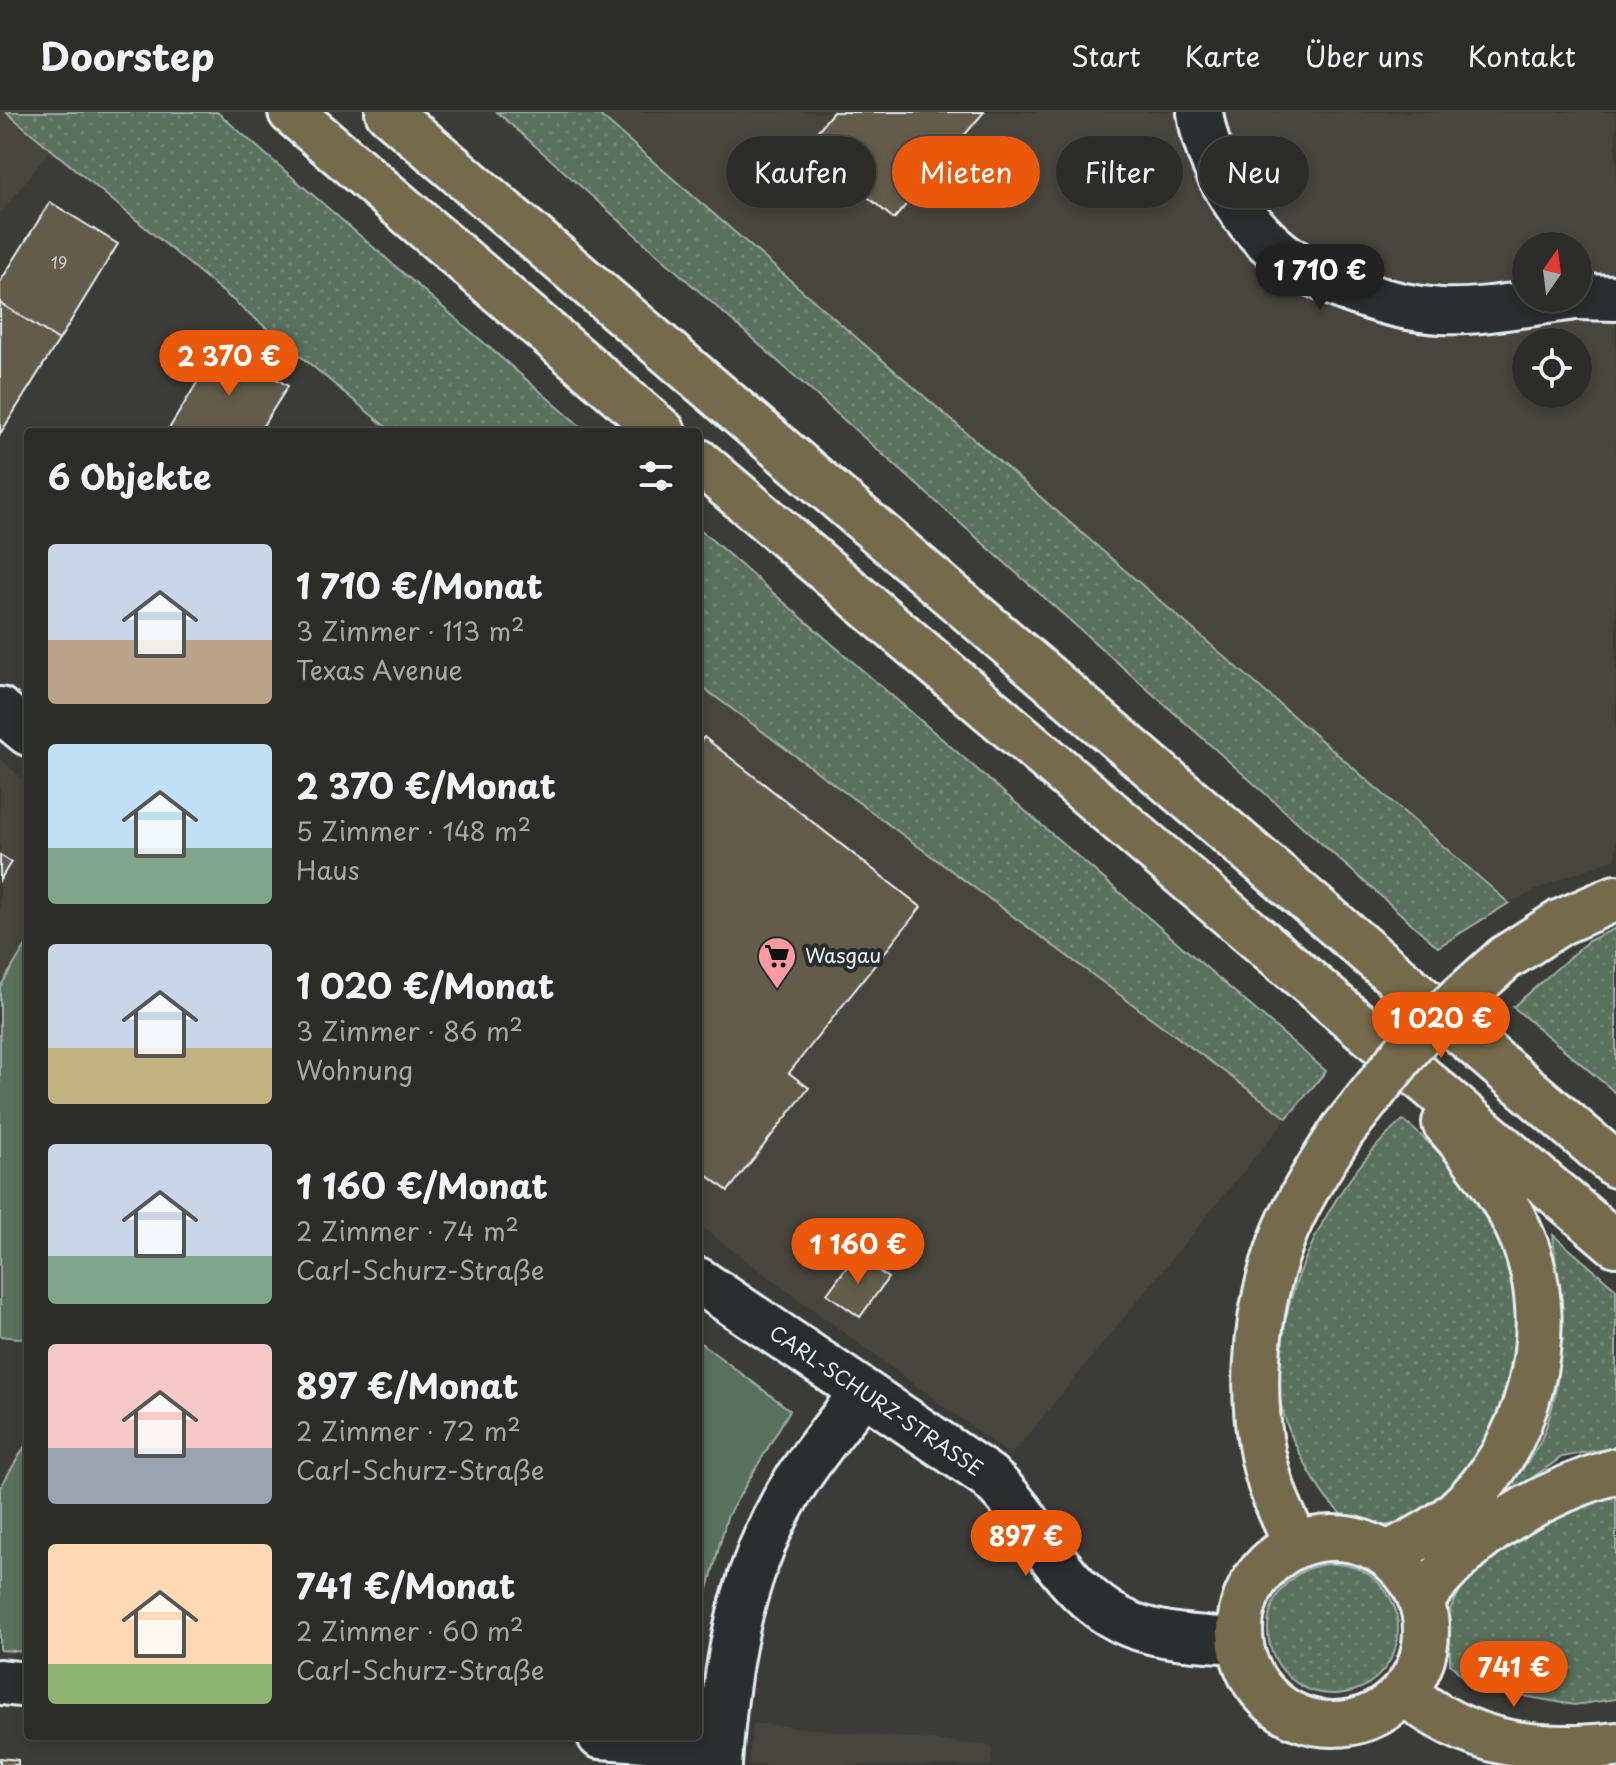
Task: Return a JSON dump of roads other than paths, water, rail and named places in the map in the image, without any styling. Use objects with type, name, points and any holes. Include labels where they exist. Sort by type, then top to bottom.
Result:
[{"type":"main road","points":[[291,112],[658,428]]},
{"type":"main road","points":[[388,112],[1616,1165]]},
{"type":"main road","points":[[702,464],[1616,1244]]},
{"type":"main road","points":[[1296,1544],[1273,1493],[1264,1458],[1259,1417],[1260,1330],[1281,1242],[1320,1165],[1343,1130],[1417,1037],[1505,958],[1561,922],[1616,898]]},
{"type":"main road","points":[[1336,1003],[1458,1137],[1501,1195],[1524,1242],[1536,1297],[1536,1352],[1528,1403],[1509,1447],[1484,1484],[1455,1514],[1387,1554]]},
{"type":"main road","points":[[1546,1102],[1616,1140]]},
{"type":"main road","points":[[1422,1600],[1440,1575],[1465,1552],[1518,1514],[1569,1485],[1616,1471]]},
{"type":"main road","points":[[1343,1537],[1366,1543],[1387,1554],[1402,1567],[1422,1600],[1427,1638],[1415,1676],[1404,1692],[1388,1706],[1348,1723],[1305,1720],[1268,1698],[1254,1681],[1239,1641],[1243,1605],[1258,1573],[1276,1556],[1296,1544],[1319,1538],[1343,1537]]},
{"type":"main road","points":[[1404,1692],[1447,1721],[1502,1741],[1563,1751],[1616,1745]]},
{"type":"street","points":[[1200,112],[1218,171],[1246,217],[1281,253],[1328,279],[1383,301],[1441,311],[1512,304]]},
{"type":"street","points":[[1592,297],[1616,298]]},
{"type":"street","points":[[0,710],[24,730]]},
{"type":"street","name":"CARL-SCHURZ-STRASSE","points":[[702,1283],[967,1460],[1007,1493],[1070,1581],[1089,1601],[1142,1631],[1179,1639],[1239,1641]]},
{"type":"street","points":[[626,1740],[719,1754],[726,1674],[738,1616],[758,1556],[784,1501],[863,1392]]},
{"type":"street","points":[[0,1682],[24,1685]]},
{"type":"place","name":"Wasgau","points":[[777,990]]}]
